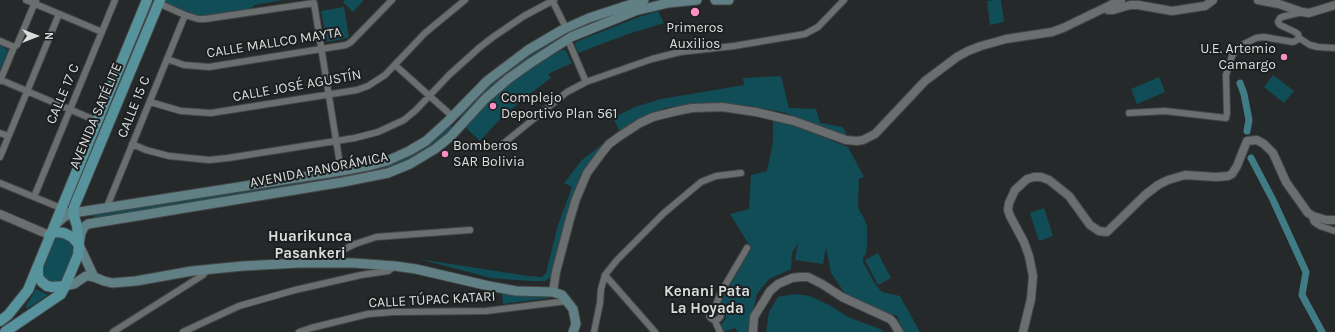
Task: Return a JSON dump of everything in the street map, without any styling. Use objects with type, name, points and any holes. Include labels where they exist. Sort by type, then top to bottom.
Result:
[{"type":"main road","name":"AVENIDA SATÉLITE","points":[[51,231],[147,0]]},
{"type":"main road","name":"AVENIDA PANORÁMICA","points":[[51,231],[64,217],[73,213],[341,171],[387,161],[426,141],[496,73],[528,50],[566,28],[606,11],[644,0]]},
{"type":"main road","name":"AVENIDA PANORÁMICA","points":[[5,332],[61,294],[78,255],[81,233],[84,227],[94,223],[343,182],[388,173],[410,164],[435,149],[461,125],[485,99],[508,79],[571,37],[635,11],[668,3],[698,0]]},
{"type":"main road","points":[[715,0],[729,0]]},
{"type":"main road","name":"AVENIDA SATÉLITE","points":[[73,213],[74,207],[108,125],[156,1]]},
{"type":"main road","points":[[566,28],[568,40]]},
{"type":"main road","points":[[452,116],[461,125]]},
{"type":"main road","points":[[97,120],[108,125]]},
{"type":"main road","points":[[341,171],[343,182]]},
{"type":"main road","points":[[73,213],[77,226],[79,245]]},
{"type":"main road","points":[[0,320],[8,315],[28,290],[51,231],[64,232],[72,237],[79,245],[94,276]]},
{"type":"main road","points":[[39,264],[37,271],[38,277],[46,286],[52,287],[74,284],[86,276],[94,276],[104,282],[136,281],[243,266],[316,262],[353,262],[395,266],[416,269],[516,291],[553,292],[562,296],[567,301],[575,316],[576,324],[574,332]]},
{"type":"street","points":[[26,0],[35,2],[102,32]]},
{"type":"street","name":"CALLE 17 C","points":[[34,197],[115,0]]},
{"type":"street","name":"CALLE MALLCO MAYTA","points":[[167,59],[188,65],[209,67],[346,45],[351,42],[392,0]]},
{"type":"street","name":"CALLE JOSÉ AGUSTÍN","points":[[150,102],[181,111],[209,113],[357,90],[368,86],[386,75],[426,33],[464,0]]},
{"type":"street","points":[[132,144],[146,150],[170,156],[209,160],[368,135],[391,127],[404,120],[430,96],[449,75],[479,48],[515,22],[553,0],[566,28]]},
{"type":"street","points":[[499,147],[567,92],[586,82],[652,59],[680,52],[734,46],[805,34],[818,27],[844,0]]},
{"type":"street","points":[[553,292],[556,272],[576,198],[587,173],[609,144],[640,123],[654,117],[692,108],[722,107],[794,120],[846,140],[863,140],[875,134],[925,81],[957,57],[981,46],[1006,39],[1052,32],[1121,0]]},
{"type":"street","points":[[1105,8],[1108,10],[1113,10],[1130,5],[1138,5],[1172,11],[1205,6],[1213,0]]},
{"type":"street","points":[[1258,0],[1279,4],[1309,13],[1335,5]]},
{"type":"street","points":[[156,1],[185,15],[198,19],[210,19],[314,3],[341,171]]},
{"type":"street","points":[[35,2],[0,81],[97,120]]},
{"type":"street","points":[[1302,12],[1282,17],[1278,20],[1280,25],[1295,32],[1298,34],[1299,38],[1310,45],[1335,48]]},
{"type":"street","points":[[0,157],[59,14]]},
{"type":"street","name":"CALLE 15 C","points":[[106,209],[185,15]]},
{"type":"street","points":[[1129,113],[1165,111],[1226,118],[1226,75],[1232,56],[1236,50],[1242,45],[1256,38],[1264,37],[1293,42],[1299,38]]},
{"type":"street","points":[[568,40],[586,82]]},
{"type":"street","points":[[0,41],[14,47]]},
{"type":"street","points":[[395,65],[452,116]]},
{"type":"street","points":[[0,132],[8,136]]},
{"type":"street","points":[[1023,332],[1031,299],[1033,276],[1029,256],[1024,242],[1010,216],[1008,203],[1015,190],[1027,179],[1034,177],[1049,180],[1069,196],[1090,226],[1099,231],[1107,232],[1145,195],[1158,185],[1168,180],[1186,175],[1216,177],[1228,176],[1232,174],[1247,142],[1257,140],[1264,144],[1273,153],[1286,182],[1302,205],[1313,216],[1326,220],[1335,220]]},
{"type":"street","points":[[594,332],[600,303],[601,289],[605,275],[617,260],[664,212],[701,182],[716,176],[741,173]]},
{"type":"street","points":[[0,183],[73,213]]},
{"type":"street","points":[[0,214],[51,231]]},
{"type":"street","points":[[1313,216],[1314,222],[1320,226],[1335,231]]},
{"type":"street","points":[[316,262],[320,255],[339,252],[355,244],[376,237],[470,230]]},
{"type":"street","points":[[720,332],[715,321],[710,318],[708,313],[710,310],[715,308],[720,294],[747,248]]},
{"type":"street","points":[[183,332],[239,306],[309,287],[388,271],[395,266]]},
{"type":"street","points":[[113,332],[203,275],[208,270]]},
{"type":"street","points":[[605,275],[655,332]]},
{"type":"street","points":[[753,332],[754,317],[770,291],[778,284],[786,280],[808,277],[842,297],[890,319],[899,332]]},
{"type":"street","name":"CALLE TÚPAC KATARI","points":[[299,332],[368,314],[393,312],[486,312],[567,301]]},
{"type":"street","points":[[715,308],[721,313],[719,319],[715,321]]},
{"type":"shaded area","points":[[164,0],[283,0],[254,5],[251,9],[203,16],[192,14],[165,3]]},
{"type":"shaded area","points":[[345,0],[364,0],[353,12],[343,2]]},
{"type":"shaded area","points":[[1001,0],[1004,22],[990,25],[987,1]]},
{"type":"shaded area","points":[[344,7],[349,37],[327,42],[321,11]]},
{"type":"shaded area","points":[[658,11],[664,23],[628,34],[578,53],[575,43],[578,41]]},
{"type":"shaded area","points":[[560,36],[562,40],[462,118],[459,115],[498,77],[533,51]]},
{"type":"shaded area","points":[[0,45],[8,51],[0,70]]},
{"type":"shaded area","points":[[562,50],[565,50],[572,63],[548,74],[551,78],[500,119],[480,141],[465,127],[486,105],[513,81],[539,63]]},
{"type":"shaded area","points":[[1273,75],[1294,91],[1284,103],[1264,87]]},
{"type":"shaded area","points":[[781,76],[789,108],[816,109],[820,123],[843,127],[847,136],[786,113],[751,106],[720,103],[683,105],[665,108],[639,120],[620,132],[613,118],[635,107],[661,99],[744,85],[743,78]]},
{"type":"shaded area","points":[[1159,77],[1165,92],[1137,104],[1131,89]]},
{"type":"shaded area","points":[[773,120],[798,127],[848,147],[864,177],[859,179],[858,203],[859,210],[867,226],[866,254],[863,257],[863,262],[875,284],[882,292],[900,296],[920,332],[903,332],[897,316],[876,309],[846,295],[831,273],[826,247],[823,264],[795,260],[798,243],[792,253],[791,269],[769,279],[757,294],[752,314],[752,332],[738,332],[735,328],[723,332],[721,325],[726,318],[726,314],[719,305],[751,248],[730,214],[749,209],[751,175],[767,171],[773,142]]},
{"type":"shaded area","points":[[450,125],[453,128],[424,152],[391,169],[349,178],[348,174],[380,168],[407,157],[430,143]]},
{"type":"shaded area","points":[[609,139],[580,175],[556,268],[550,278],[545,281],[529,281],[491,278],[419,259],[542,277],[546,273],[558,225],[572,187],[564,183],[582,160]]},
{"type":"shaded area","points":[[334,177],[335,180],[94,219],[94,215]]},
{"type":"shaded area","points":[[1044,208],[1053,236],[1039,241],[1030,213]]},
{"type":"shaded area","points":[[63,236],[74,243],[74,252],[62,280],[58,282],[49,282],[43,276],[42,268],[52,244],[56,238]]},
{"type":"shaded area","points":[[878,253],[891,278],[878,285],[865,260]]},
{"type":"shaded area","points":[[36,289],[48,295],[27,309],[26,306]]},
{"type":"shaded area","points":[[502,294],[518,296],[549,296],[548,298],[503,304]]},
{"type":"shaded area","points":[[795,294],[810,296],[831,306],[848,317],[885,332],[766,332],[769,312],[778,297]]},
{"type":"waterway","points":[[1240,83],[1244,94],[1249,120],[1247,131]]},
{"type":"waterway","points":[[1251,158],[1273,200],[1306,272],[1302,295],[1322,332]]},
{"type":"place","name":"Primeros Auxilios","points":[[695,12]]},
{"type":"place","name":"U.E. Artemio Camargo","points":[[1284,57]]},
{"type":"place","name":"Complejo Deportivo Plan 561","points":[[493,106]]},
{"type":"place","name":"Bomberos SAR Bolivia","points":[[445,154]]},
{"type":"district","name":"Huarikunca Pasankeri","points":[[310,246]]},
{"type":"district","name":"Kenani Pata La Hoyada","points":[[707,300]]}]
